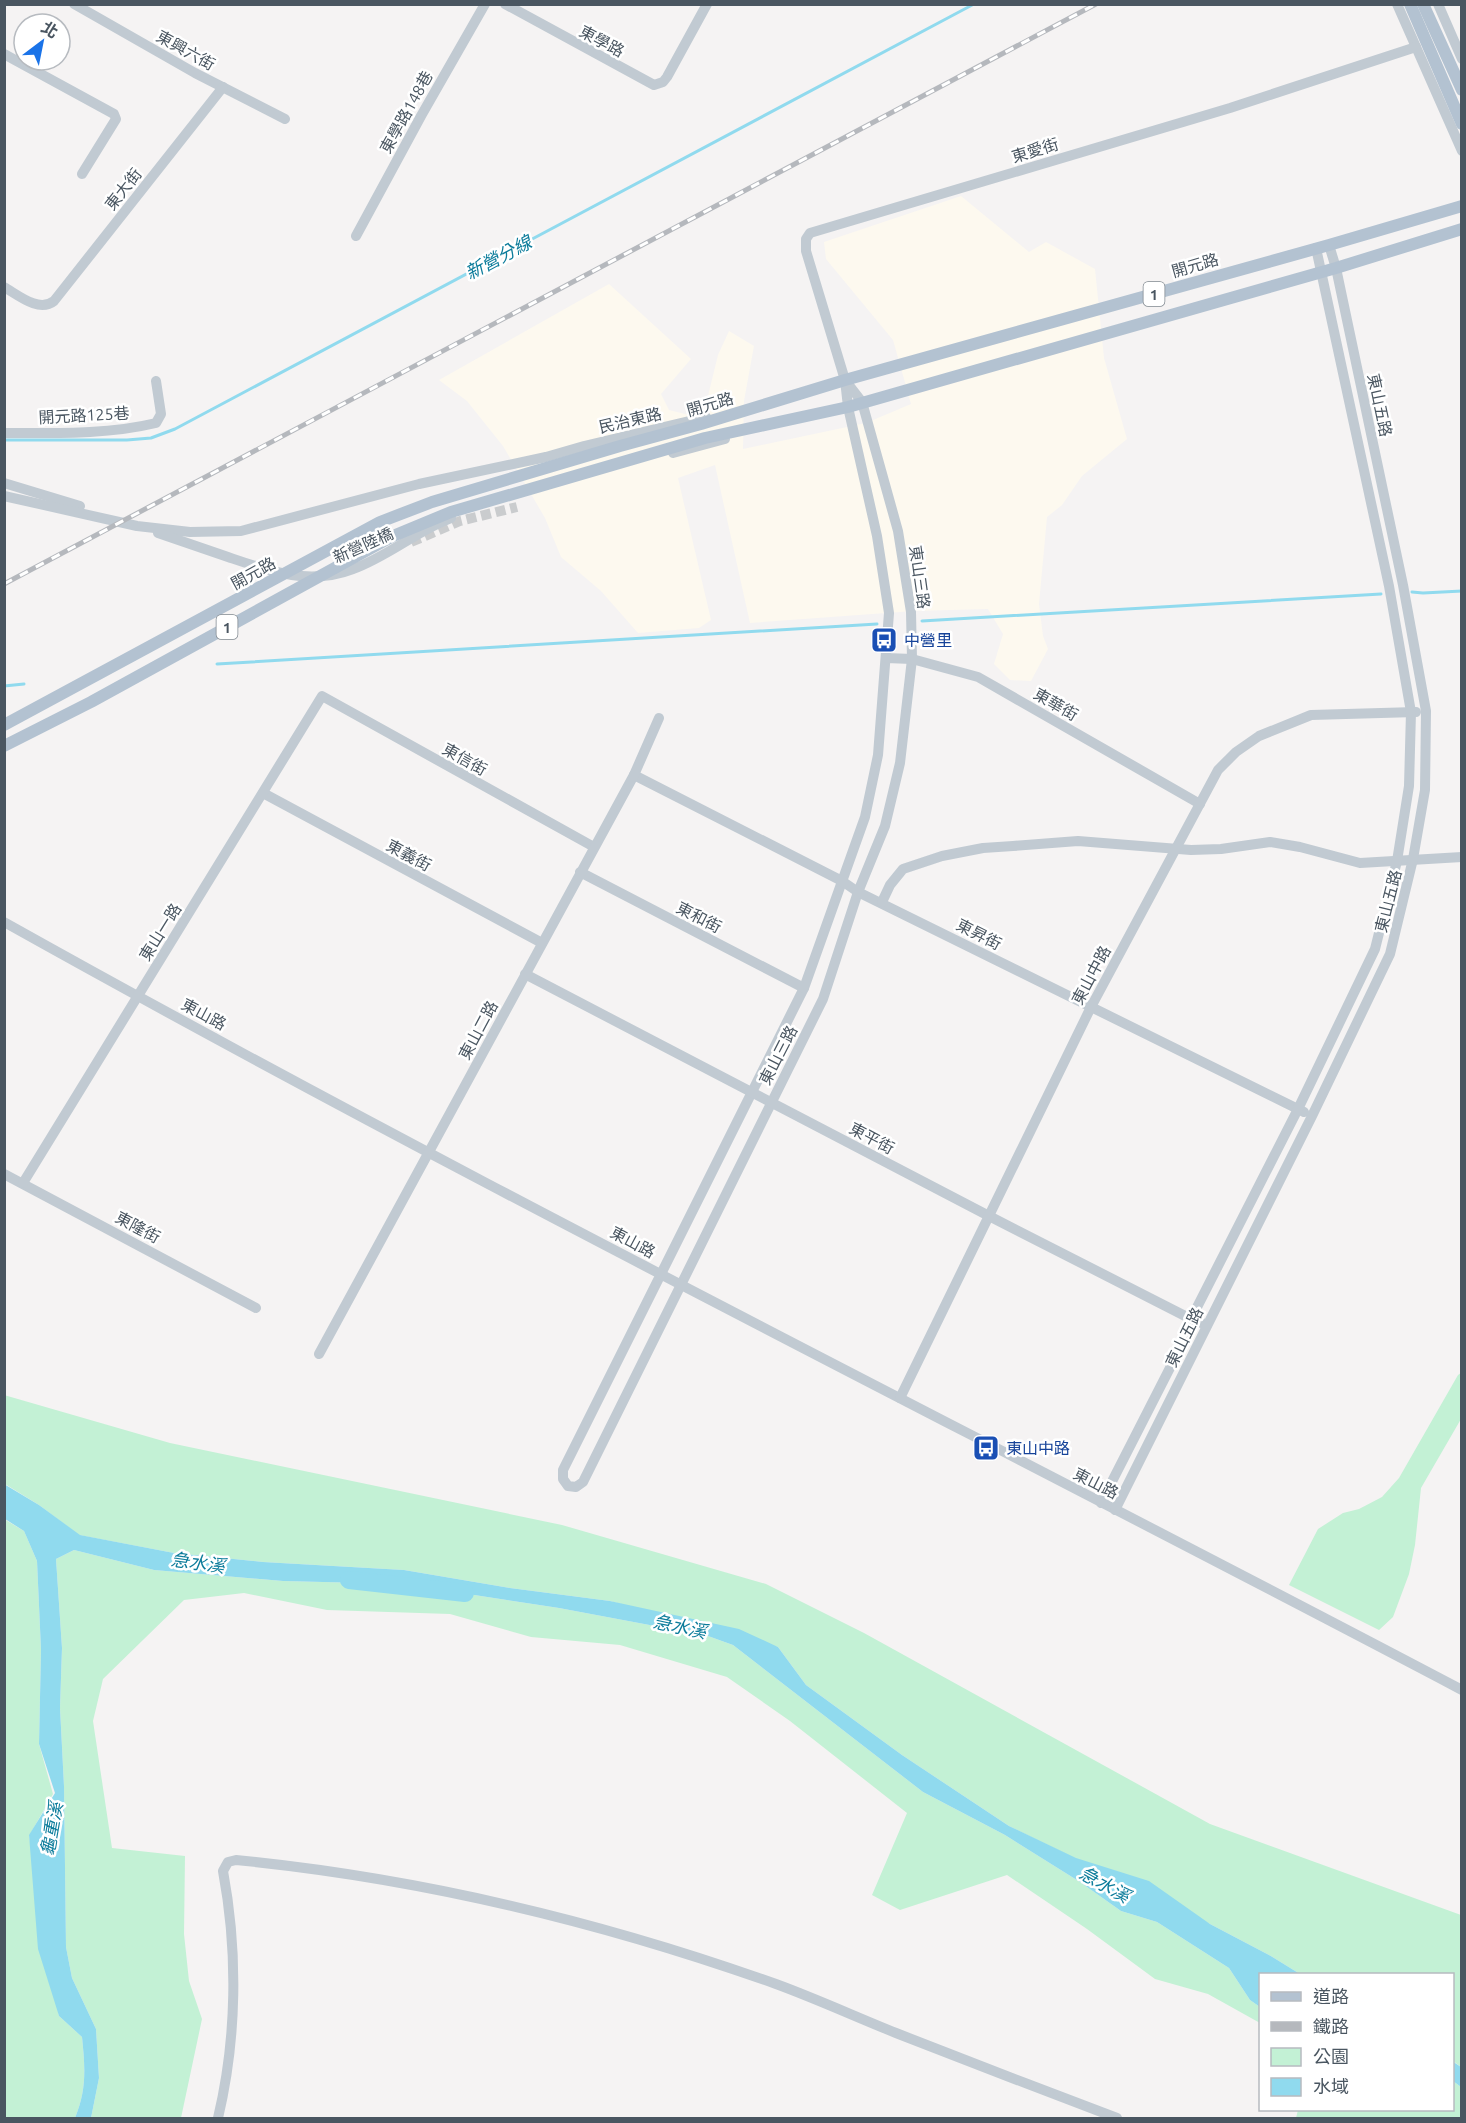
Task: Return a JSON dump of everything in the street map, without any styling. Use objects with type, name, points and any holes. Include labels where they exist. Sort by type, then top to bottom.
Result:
[{"type":"main road","points":[[1410,4],[1461,124]]},
{"type":"main road","points":[[1423,4],[1461,90]]},
{"type":"main road","name":"開元路","points":[[4,725],[380,522],[432,502],[845,380],[1461,206]]},
{"type":"main road","name":"開元路","points":[[4,746],[91,702],[393,536],[451,512],[705,438],[848,407],[1336,268],[1461,229]]},
{"type":"street","name":"東興六街","points":[[74,4],[223,87],[285,118]]},
{"type":"street","name":"東學路148巷","points":[[356,236],[485,4]]},
{"type":"street","name":"東學路","points":[[505,4],[654,85],[663,82],[667,76],[706,4]]},
{"type":"street","points":[[1397,4],[1461,152]]},
{"type":"street","points":[[1438,4],[1461,58]]},
{"type":"street","name":"東愛街","points":[[845,380],[806,251],[806,238],[810,233],[1230,108],[1416,47]]},
{"type":"street","points":[[4,54],[114,114],[116,119],[82,174]]},
{"type":"street","name":"東大街","points":[[4,287],[30,303],[43,306],[54,301],[223,87]]},
{"type":"street","name":"東山五路","points":[[1115,1510],[1312,1116],[1390,954],[1413,859],[1425,790],[1426,711],[1403,585],[1336,268],[1329,245]]},
{"type":"street","name":"東山五路","points":[[1101,1503],[1174,1360],[1191,1319],[1376,949],[1397,861],[1409,786],[1412,712],[1389,586],[1316,248]]},
{"type":"street","name":"東山三路","points":[[845,380],[862,402],[898,531],[911,612],[912,659],[900,763],[885,826],[858,892],[823,999],[583,1482],[576,1487],[568,1486],[563,1479],[563,1470],[804,988],[865,817],[878,755],[890,614],[877,536],[848,407],[845,380]]},
{"type":"street","name":"開元路125巷","points":[[4,433],[92,432],[131,429],[156,423],[161,414],[156,381]]},
{"type":"street","name":"民治東路","points":[[546,457],[791,396]]},
{"type":"street","name":"開元路","points":[[597,474],[800,418]]},
{"type":"street","name":"新營陸橋","points":[[137,526],[190,532],[241,531],[419,484],[546,457]]},
{"type":"street","name":"新營陸橋","points":[[5,496],[137,526],[273,573],[296,577],[324,577],[353,570],[447,519],[497,501],[597,474]]},
{"type":"street","points":[[4,483],[98,512]]},
{"type":"street","points":[[370,499],[390,486]]},
{"type":"street","name":"東華街","points":[[886,658],[912,659],[978,677],[1200,804]]},
{"type":"street","name":"東山一路","points":[[23,1183],[322,696]]},
{"type":"street","name":"東信街","points":[[322,696],[594,847]]},
{"type":"street","name":"東山中路","points":[[900,1398],[1091,1007],[1218,770],[1236,752],[1259,736],[1311,715],[1426,711]]},
{"type":"street","name":"東山二路","points":[[319,1354],[634,775],[659,718]]},
{"type":"street","name":"東昇街","points":[[634,775],[842,881],[858,892],[1312,1116]]},
{"type":"street","name":"東義街","points":[[263,793],[542,944]]},
{"type":"street","points":[[882,902],[890,885],[903,869],[942,856],[983,849],[1078,841],[1191,850],[1221,849],[1270,842],[1300,847],[1360,863],[1461,857]]},
{"type":"street","name":"東和街","points":[[580,872],[804,988]]},
{"type":"street","name":"東山路","points":[[4,922],[138,996],[662,1274],[1461,1690]]},
{"type":"street","name":"東平街","points":[[525,974],[989,1216],[1207,1325]]},
{"type":"street","name":"東隆街","points":[[4,1174],[256,1308]]},
{"type":"street","points":[[218,2118],[232,2034],[234,1972],[223,1871],[228,1862],[236,1860],[301,1867],[480,1899],[650,1943],[777,1984],[1100,2115],[1117,2118]]},
{"type":"shaded area","points":[[961,196],[1029,252],[1046,242],[1095,269],[1104,358],[1127,439],[1082,476],[1062,505],[1047,517],[1039,604],[1043,636],[1048,649],[1031,681],[1010,680],[994,664],[1003,634],[988,609],[914,611],[750,623],[715,465],[678,478],[711,620],[699,628],[638,633],[601,591],[561,557],[545,518],[503,446],[467,401],[439,380],[609,284],[691,359],[661,394],[669,410],[689,415],[706,404],[718,355],[729,331],[754,346],[744,401],[743,449],[866,423],[911,404],[893,340],[826,259],[824,242]]},
{"type":"green space","points":[[1461,1373],[1461,1419],[1421,1488],[1415,1545],[1409,1574],[1393,1617],[1379,1630],[1289,1585],[1318,1529],[1343,1513],[1359,1509],[1382,1497],[1399,1478]]},
{"type":"green space","points":[[4,1395],[170,1443],[562,1525],[766,1584],[864,1633],[1210,1824],[1461,1915],[1461,2067],[1454,2062],[1454,1973],[1298,1973],[1210,1924],[1009,1826],[902,1755],[806,1685],[778,1647],[610,1601],[510,1588],[404,1570],[263,1562],[174,1553],[79,1535],[39,1505],[5,1484]]},
{"type":"green space","points":[[4,1519],[24,1531],[37,1561],[41,1650],[39,1744],[53,1794],[29,1836],[59,2016],[82,2037],[84,2078],[82,2097],[75,2118],[5,2118]]},
{"type":"green space","points":[[74,1550],[154,1570],[283,1581],[403,1584],[559,1608],[708,1636],[733,1645],[923,1792],[1005,1835],[1121,1911],[1157,1922],[1229,1968],[1250,2000],[1259,2006],[1259,2022],[1208,1994],[1155,1979],[1087,1929],[1007,1875],[900,1910],[872,1895],[907,1813],[790,1721],[727,1677],[620,1645],[531,1637],[450,1614],[327,1610],[244,1593],[184,1600],[103,1679],[93,1721],[112,1848],[185,1856],[184,1934],[189,1981],[202,2019],[181,2118],[91,2118],[99,2078],[96,2029],[72,1978],[66,1947],[64,1786],[60,1708],[62,1648],[56,1559]]},
{"type":"green space","points":[[1454,2082],[1461,2087],[1461,2118],[1296,2118],[1298,2111],[1454,2111]]},
{"type":"water","name":"龜重溪","points":[[4,1484],[39,1505],[80,1535],[174,1553],[263,1562],[404,1570],[510,1588],[610,1601],[739,1629],[778,1647],[806,1685],[902,1755],[1009,1826],[1076,1858],[1149,1881],[1210,1924],[1298,1973],[1259,1973],[1259,2006],[1250,2000],[1229,1968],[1157,1922],[1121,1911],[1005,1835],[923,1792],[733,1645],[708,1636],[559,1608],[403,1584],[283,1581],[154,1570],[74,1550],[56,1559],[62,1648],[60,1708],[64,1786],[66,1947],[72,1978],[96,2029],[99,2078],[91,2118],[75,2118],[82,2097],[84,2078],[82,2037],[59,2016],[38,1949],[29,1835],[55,1793],[39,1744],[41,1650],[37,1561],[24,1531],[5,1519]]},
{"type":"water","points":[[1454,2062],[1461,2067],[1461,2087],[1454,2082]]},
{"type":"waterway","name":"新營分線","points":[[4,440],[127,440],[151,438],[175,429],[974,4]]},
{"type":"waterway","points":[[1412,592],[1462,591]]},
{"type":"waterway","points":[[922,621],[1381,594]]},
{"type":"waterway","points":[[217,664],[877,624]]},
{"type":"waterway","points":[[4,686],[24,684]]},
{"type":"waterway","name":"急水溪","points":[[349,1580],[465,1593]]},
{"type":"tunnel","points":[[411,542],[460,521],[517,507]]},
{"type":"railway","points":[[4,584],[1096,4]]},
{"type":"place","name":"中營里","points":[[884,640]]},
{"type":"place","name":"東山中路","points":[[986,1448]]}]
